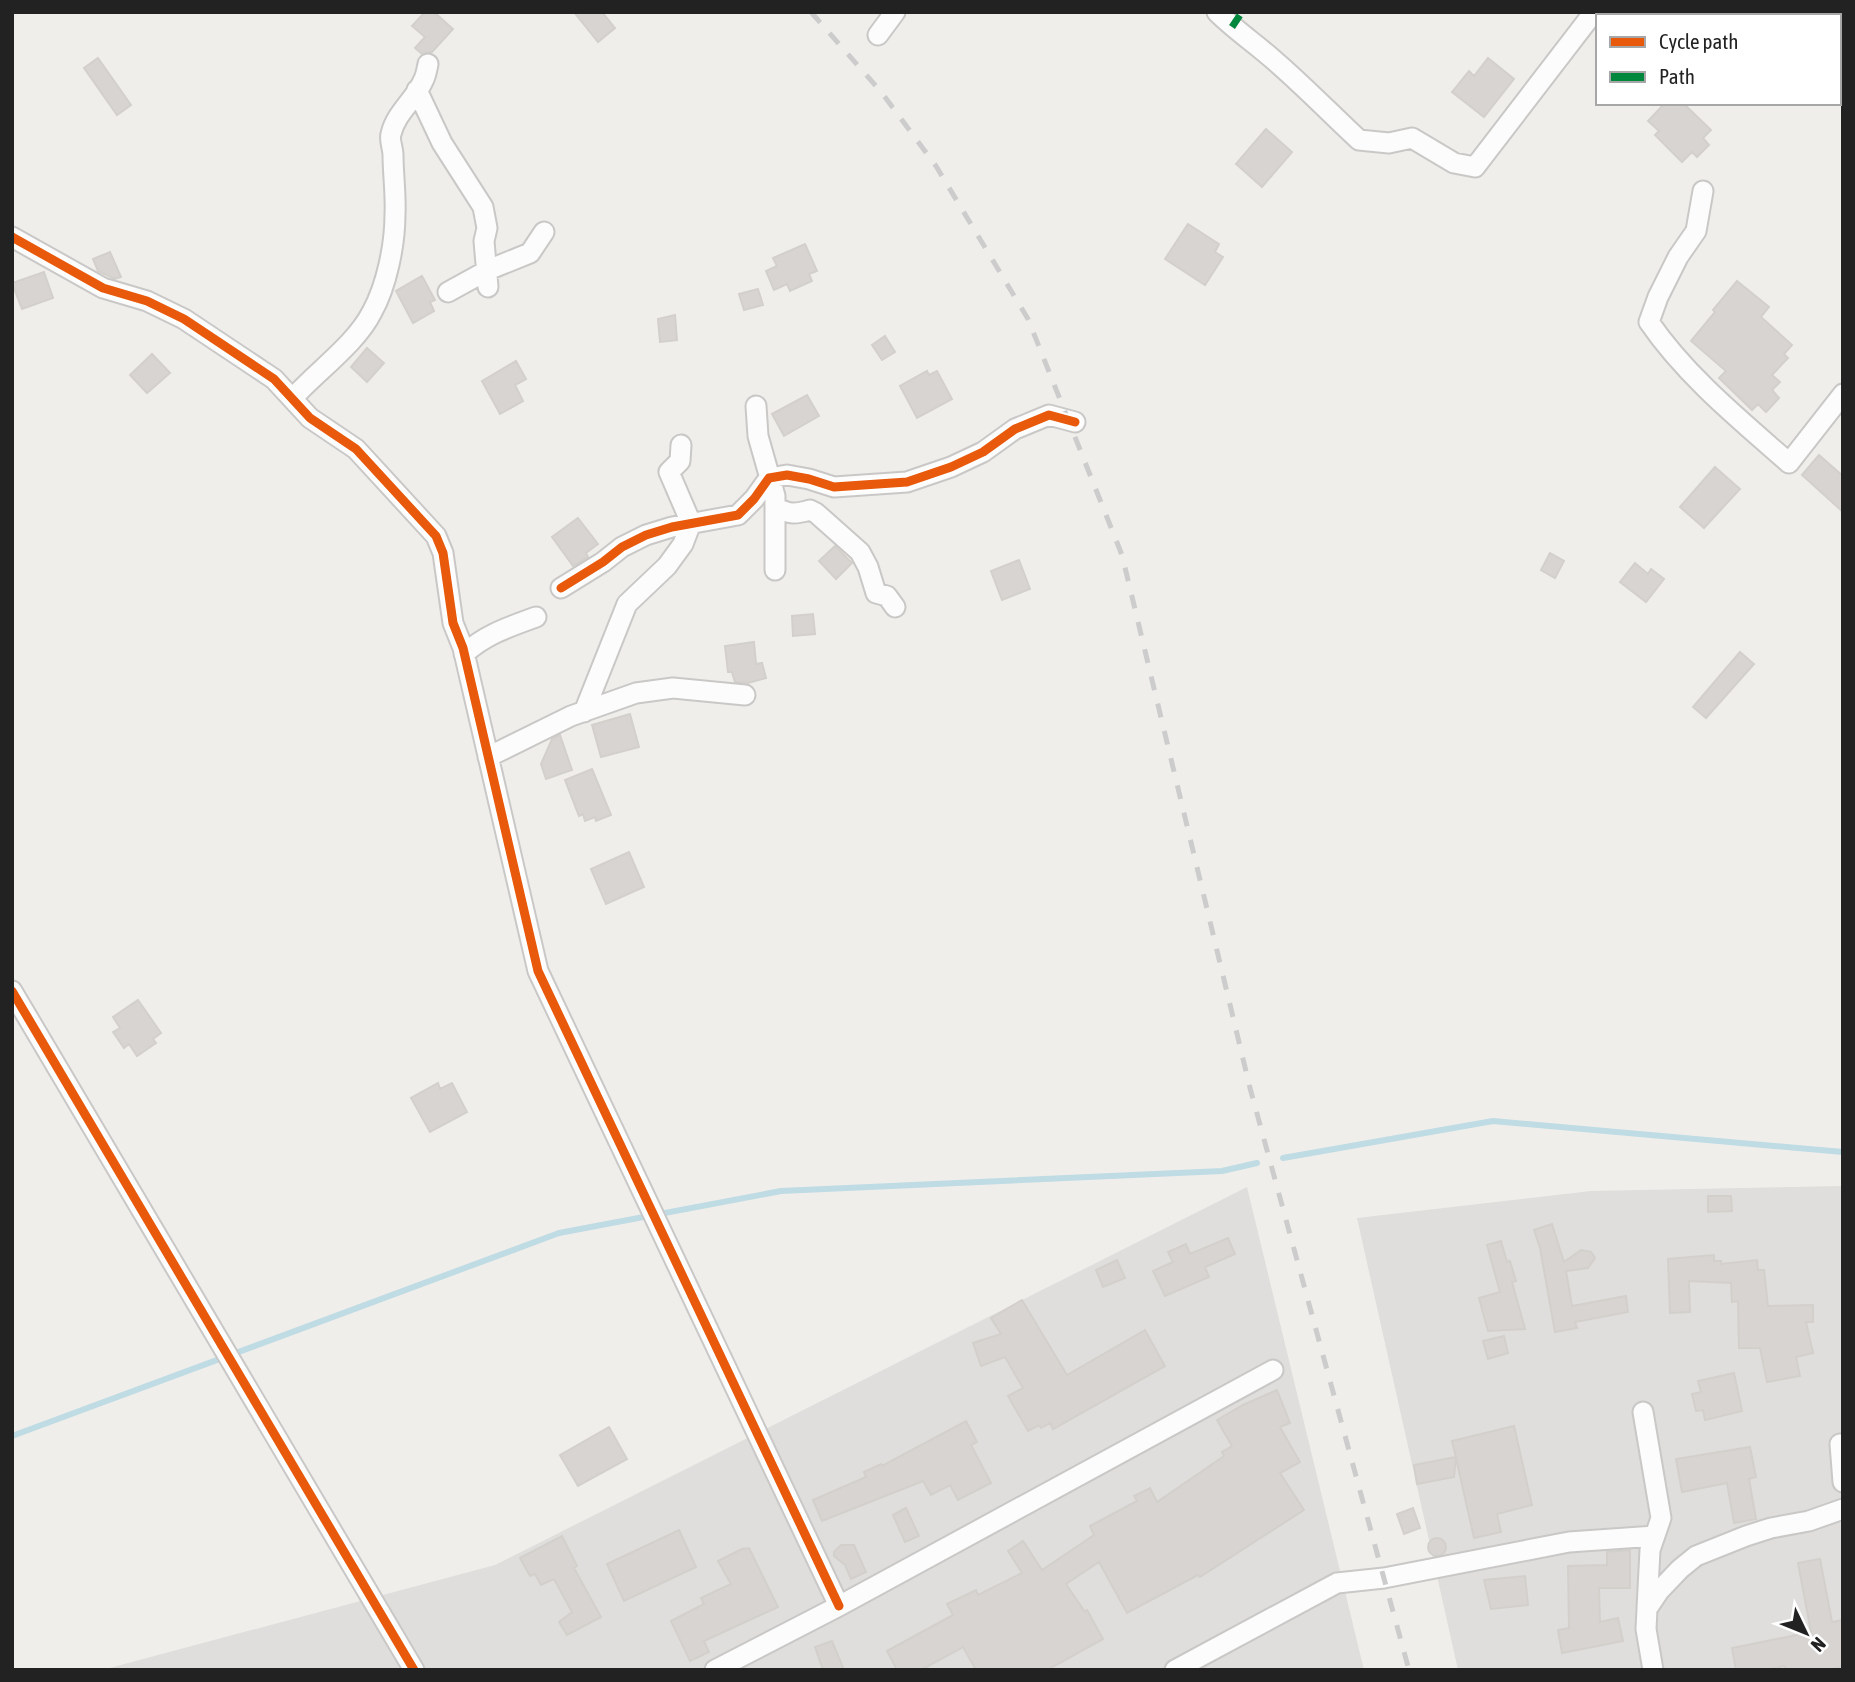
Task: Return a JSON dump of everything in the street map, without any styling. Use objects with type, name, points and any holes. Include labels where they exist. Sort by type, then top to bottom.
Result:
[{"type":"street","points":[[878,35],[895,12]]},
{"type":"street","points":[[1217,12],[1303,86],[1359,140],[1389,143],[1412,138],[1454,163],[1475,167],[1594,12]]},
{"type":"street","points":[[292,398],[331,362],[372,313],[389,265],[395,222],[393,151],[390,136],[400,113],[424,81],[428,64]]},
{"type":"street","points":[[417,90],[442,143],[482,207],[487,228],[484,241],[488,279]]},
{"type":"street","points":[[1703,191],[1696,231],[1678,257],[1649,322],[1664,344],[1735,416],[1789,463],[1843,394]]},
{"type":"street","points":[[448,292],[488,279],[530,253],[544,232]]},
{"type":"street","points":[[12,237],[103,288],[147,302],[184,319],[274,379],[310,418],[356,449],[436,536],[443,553],[450,587],[453,623],[464,654],[538,971],[839,1606]]},
{"type":"street","points":[[756,406],[758,436],[775,496],[775,570]]},
{"type":"street","points":[[561,588],[622,547],[646,535],[691,523],[738,515],[769,478],[787,475],[834,487],[907,482],[951,467],[983,452],[1016,429],[1049,415],[1075,422]]},
{"type":"street","points":[[584,712],[609,654],[626,604],[667,566],[683,544],[691,523],[669,472],[680,461],[681,445]]},
{"type":"street","points":[[776,508],[787,514],[810,510],[816,513],[860,552],[868,566],[876,593],[887,596],[895,607]]},
{"type":"street","points":[[464,654],[479,640],[496,631],[536,617]]},
{"type":"street","points":[[488,757],[584,712],[636,693],[673,688],[744,695]]},
{"type":"street","points":[[12,991],[414,1670]]},
{"type":"street","points":[[715,1670],[839,1606],[1273,1370]]},
{"type":"street","points":[[1643,1412],[1661,1518],[1650,1550],[1646,1629],[1653,1670]]},
{"type":"street","points":[[1840,1444],[1843,1482]]},
{"type":"street","points":[[1647,1609],[1668,1581],[1696,1556],[1771,1528],[1808,1521],[1840,1505]]},
{"type":"street","points":[[1175,1670],[1337,1583],[1384,1578],[1569,1542],[1655,1536]]},
{"type":"shaded area","points":[[1843,1186],[1843,1670],[1458,1670],[1357,1218],[1591,1191]]},
{"type":"shaded area","points":[[1247,1187],[1364,1670],[102,1670],[495,1565]]},
{"type":"building","points":[[425,12],[434,12],[453,29],[432,52],[422,54],[415,48],[425,37],[412,26]]},
{"type":"building","points":[[574,12],[602,12],[615,28],[598,42]]},
{"type":"building","points":[[98,58],[131,105],[117,115],[84,68]]},
{"type":"building","points":[[1488,58],[1514,79],[1484,117],[1452,92],[1469,71],[1474,76]]},
{"type":"building","points":[[1663,105],[1685,105],[1711,130],[1703,138],[1709,145],[1697,157],[1692,152],[1682,162],[1655,135],[1659,131],[1648,121]]},
{"type":"building","points":[[1266,129],[1292,152],[1262,187],[1236,164]]},
{"type":"building","points":[[1188,224],[1219,244],[1215,252],[1223,257],[1205,285],[1165,259]]},
{"type":"building","points":[[805,244],[817,271],[809,274],[812,281],[790,291],[787,284],[774,290],[766,271],[777,266],[773,258]]},
{"type":"building","points":[[110,252],[121,277],[115,279],[98,271],[93,259]]},
{"type":"building","points":[[44,272],[53,298],[22,309],[12,283]]},
{"type":"building","points":[[422,276],[435,300],[430,302],[434,311],[413,323],[396,291]]},
{"type":"building","points":[[1737,281],[1769,307],[1761,317],[1792,345],[1784,354],[1788,358],[1772,375],[1780,382],[1772,390],[1779,398],[1766,412],[1758,404],[1752,410],[1719,378],[1726,371],[1691,341]]},
{"type":"building","points":[[758,289],[763,305],[744,310],[739,294]]},
{"type":"building","points":[[675,315],[677,340],[660,342],[658,319]]},
{"type":"building","points":[[885,336],[895,352],[882,360],[872,345]]},
{"type":"building","points":[[367,348],[384,363],[367,382],[351,367]]},
{"type":"building","points":[[152,354],[170,373],[147,393],[130,375]]},
{"type":"building","points":[[516,361],[526,379],[515,385],[523,401],[500,414],[482,381]]},
{"type":"building","points":[[927,371],[929,375],[937,371],[952,399],[917,418],[900,386]]},
{"type":"building","points":[[807,395],[819,416],[784,436],[772,414]]},
{"type":"building","points":[[1819,455],[1843,476],[1843,512],[1802,475]]},
{"type":"building","points":[[1715,467],[1740,489],[1704,528],[1680,507]]},
{"type":"building","points":[[578,518],[598,544],[586,553],[588,557],[573,566],[552,537]]},
{"type":"building","points":[[835,546],[852,563],[836,579],[819,561]]},
{"type":"building","points":[[1550,553],[1564,561],[1555,578],[1541,570]]},
{"type":"building","points":[[1019,560],[1030,589],[1002,600],[991,571]]},
{"type":"building","points":[[1635,563],[1648,574],[1651,569],[1664,579],[1646,602],[1620,582]]},
{"type":"building","points":[[813,614],[815,634],[793,636],[792,616]]},
{"type":"building","points":[[754,642],[756,664],[762,663],[766,678],[748,683],[735,682],[732,672],[728,672],[725,646]]},
{"type":"building","points":[[1740,652],[1754,664],[1706,718],[1693,707]]},
{"type":"building","points":[[630,714],[639,747],[601,757],[592,725]]},
{"type":"building","points":[[560,735],[572,770],[546,779],[541,764],[552,739]]},
{"type":"building","points":[[592,769],[611,815],[596,821],[595,817],[585,821],[583,814],[579,816],[565,780]]},
{"type":"building","points":[[629,852],[644,887],[606,904],[591,869]]},
{"type":"building","points":[[138,1000],[161,1033],[153,1039],[156,1043],[137,1056],[129,1044],[124,1048],[113,1032],[120,1028],[113,1017]]},
{"type":"building","points":[[438,1083],[440,1089],[452,1083],[467,1112],[430,1132],[411,1098]]},
{"type":"building","points":[[1708,1196],[1731,1196],[1732,1211],[1708,1212]]},
{"type":"building","points":[[1552,1224],[1564,1262],[1581,1250],[1591,1252],[1595,1258],[1588,1268],[1566,1271],[1572,1306],[1626,1296],[1628,1312],[1575,1322],[1577,1328],[1555,1332],[1540,1248],[1534,1230]]},
{"type":"building","points":[[1228,1238],[1235,1254],[1205,1267],[1209,1277],[1165,1296],[1153,1271],[1173,1262],[1168,1252],[1186,1244],[1190,1254]]},
{"type":"building","points":[[1501,1241],[1516,1281],[1512,1282],[1525,1329],[1488,1331],[1479,1298],[1500,1292],[1487,1245]]},
{"type":"building","points":[[1714,1255],[1714,1261],[1721,1261],[1721,1264],[1757,1260],[1758,1270],[1764,1270],[1768,1306],[1813,1305],[1813,1322],[1806,1322],[1813,1353],[1796,1357],[1800,1376],[1767,1382],[1760,1348],[1739,1348],[1738,1301],[1732,1302],[1731,1283],[1689,1281],[1690,1312],[1670,1313],[1668,1259]]},
{"type":"building","points":[[1117,1260],[1125,1278],[1103,1287],[1096,1270]]},
{"type":"building","points":[[1022,1300],[1067,1375],[1145,1330],[1165,1366],[1053,1429],[1050,1423],[1028,1431],[1008,1396],[1023,1388],[1005,1357],[981,1366],[973,1343],[1001,1334],[991,1318]]},
{"type":"building","points":[[1504,1336],[1508,1353],[1488,1359],[1483,1341]]},
{"type":"building","points":[[1734,1373],[1742,1411],[1705,1420],[1703,1410],[1696,1411],[1692,1394],[1701,1392],[1698,1381]]},
{"type":"building","points":[[1277,1390],[1290,1423],[1280,1427],[1300,1462],[1280,1473],[1304,1510],[1200,1577],[1198,1575],[1127,1613],[1099,1562],[1066,1584],[1085,1612],[1087,1610],[1103,1639],[1047,1670],[976,1670],[963,1647],[921,1670],[897,1670],[887,1651],[953,1615],[947,1604],[976,1590],[978,1595],[1022,1573],[1008,1551],[1023,1541],[1042,1570],[1094,1535],[1090,1526],[1137,1501],[1134,1496],[1150,1488],[1157,1502],[1224,1456],[1222,1452],[1232,1446],[1217,1420]]},
{"type":"building","points":[[966,1421],[977,1442],[971,1445],[991,1483],[958,1500],[950,1485],[931,1495],[923,1481],[822,1521],[813,1500],[866,1477],[864,1472],[881,1464],[882,1466]]},
{"type":"building","points":[[1514,1426],[1532,1505],[1497,1514],[1501,1532],[1474,1538],[1456,1458],[1454,1477],[1417,1484],[1414,1465],[1456,1457],[1452,1441]]},
{"type":"building","points":[[609,1427],[627,1459],[578,1486],[560,1455]]},
{"type":"building","points":[[1750,1447],[1756,1477],[1749,1479],[1756,1519],[1734,1523],[1727,1483],[1682,1492],[1676,1459]]},
{"type":"building","points":[[906,1508],[919,1536],[905,1542],[893,1515]]},
{"type":"building","points":[[1413,1508],[1420,1528],[1404,1534],[1397,1514]]},
{"type":"building","points":[[679,1530],[696,1567],[624,1601],[607,1564]]},
{"type":"building","points":[[562,1536],[577,1566],[574,1568],[601,1617],[567,1635],[559,1622],[572,1612],[554,1579],[541,1585],[535,1574],[530,1576],[520,1558]]},
{"type":"building","points":[[1437,1538],[1443,1541],[1446,1547],[1443,1553],[1437,1556],[1431,1553],[1428,1547],[1431,1541]]},
{"type":"building","points":[[841,1545],[854,1545],[866,1572],[851,1579],[845,1565],[834,1556],[834,1552]]},
{"type":"building","points":[[749,1548],[778,1607],[704,1641],[709,1652],[690,1661],[671,1621],[704,1604],[701,1598],[731,1584],[718,1561]]},
{"type":"building","points":[[1630,1550],[1630,1588],[1599,1588],[1600,1622],[1618,1618],[1623,1641],[1562,1653],[1558,1630],[1569,1628],[1568,1566],[1607,1565],[1607,1552]]},
{"type":"building","points":[[1820,1559],[1832,1622],[1843,1620],[1843,1667],[1827,1670],[1785,1670],[1785,1666],[1764,1670],[1736,1670],[1732,1648],[1811,1632],[1798,1563]]},
{"type":"building","points":[[1525,1576],[1528,1605],[1491,1609],[1484,1580]]},
{"type":"building","points":[[832,1641],[844,1670],[823,1670],[815,1647]]},
{"type":"waterway","points":[[1283,1158],[1493,1121],[1843,1152]]},
{"type":"waterway","points":[[12,1436],[559,1233],[781,1191],[1222,1171],[1257,1163]]},
{"type":"railway","points":[[811,12],[882,93],[936,166],[1028,319],[1122,555],[1250,1088],[1409,1670]]},
{"type":"marked path","points":[[1232,27],[1242,12]]},
{"type":"cycle path","points":[[12,237],[103,288],[147,301],[184,319],[274,379],[310,418],[356,449],[436,536],[443,553],[453,623],[463,648],[538,971],[839,1606]]},
{"type":"cycle path","points":[[561,588],[622,547],[646,535],[672,527],[738,515],[769,478],[787,475],[834,487],[907,482],[951,467],[983,452],[1015,429],[1049,415],[1075,422]]},
{"type":"cycle path","points":[[12,991],[414,1670]]}]
